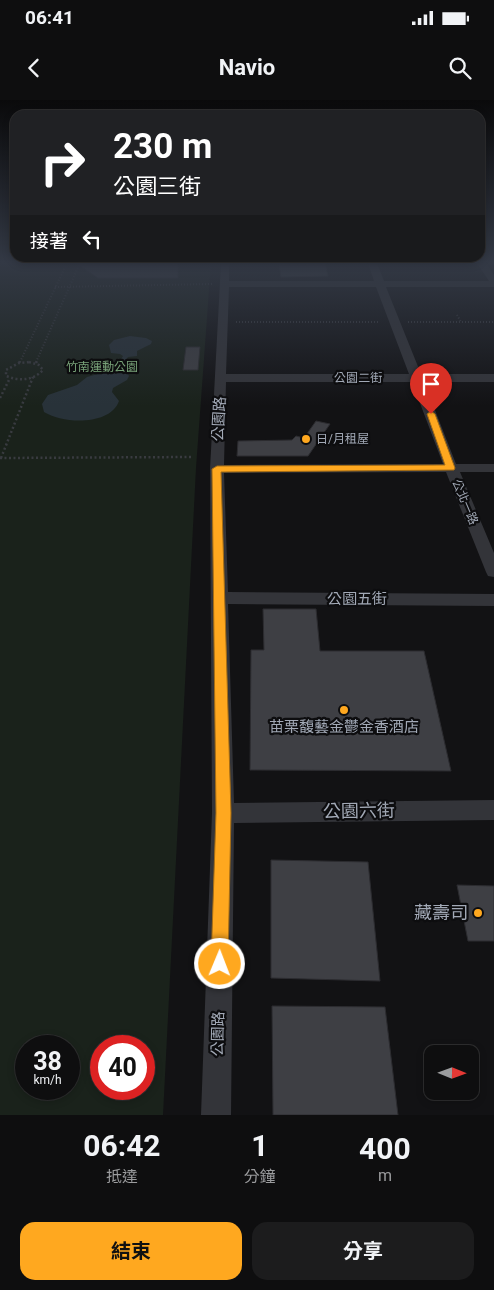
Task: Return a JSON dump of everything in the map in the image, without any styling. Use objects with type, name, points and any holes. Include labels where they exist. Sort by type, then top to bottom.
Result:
[{"type":"street","name":"公園路","points":[[216,1115],[223,813],[217,469],[224,310]]},
{"type":"street","name":"公北一路","points":[[391,310],[451,468],[494,572]]},
{"type":"street","name":"公園二街","points":[[221,378],[494,378]]},
{"type":"street","points":[[217,469],[494,468]]},
{"type":"street","name":"公園五街","points":[[220,598],[494,600]]},
{"type":"street","name":"公園六街","points":[[223,813],[494,810]]},
{"type":"path","points":[[19,364],[44,310]]},
{"type":"path","points":[[36,363],[60,310]]},
{"type":"path","points":[[456,315],[461,322]]},
{"type":"path","points":[[223,322],[380,322]]},
{"type":"path","points":[[408,322],[494,322]]},
{"type":"path","points":[[36,363],[43,370],[33,377],[21,380],[6,376],[6,370],[19,364],[36,363]]},
{"type":"path","points":[[33,377],[0,458],[190,457]]},
{"type":"path","points":[[0,398],[10,378]]},
{"type":"green space","name":"竹南運動公園","points":[[0,310],[208,310],[196,468],[163,1115],[0,1115]]},
{"type":"shaded area","points":[[130,336],[146,338],[152,341],[151,344],[137,351],[137,356],[128,357],[123,364],[129,376],[127,380],[113,388],[112,392],[119,401],[114,409],[96,419],[85,420],[62,419],[44,412],[42,404],[48,395],[77,385],[87,377],[115,369],[123,356],[111,353],[109,345],[114,340]]},
{"type":"building","points":[[186,347],[200,347],[198,370],[183,370]]},
{"type":"building","name":"日/月租屋","points":[[316,421],[330,424],[308,456],[237,456],[238,441],[292,440],[296,436],[304,438]]},
{"type":"building","name":"苗栗馥藝金鬱金香酒店","points":[[263,609],[316,609],[320,651],[424,651],[451,771],[250,770],[251,650],[264,650]]},
{"type":"building","points":[[271,860],[368,862],[380,981],[271,978]]},
{"type":"building","name":"藏壽司","points":[[457,885],[494,886],[494,941],[468,941]]},
{"type":"building","points":[[272,1006],[385,1007],[398,1115],[273,1115]]},
{"type":"place","name":"日/月租屋","points":[[306,439]]},
{"type":"place","name":"苗栗馥藝金鬱金香酒店","points":[[344,710]]},
{"type":"place","name":"藏壽司","points":[[478,913]]},
{"type":"route","points":[[220,964],[223,813],[217,469],[451,468],[431,414]]}]
